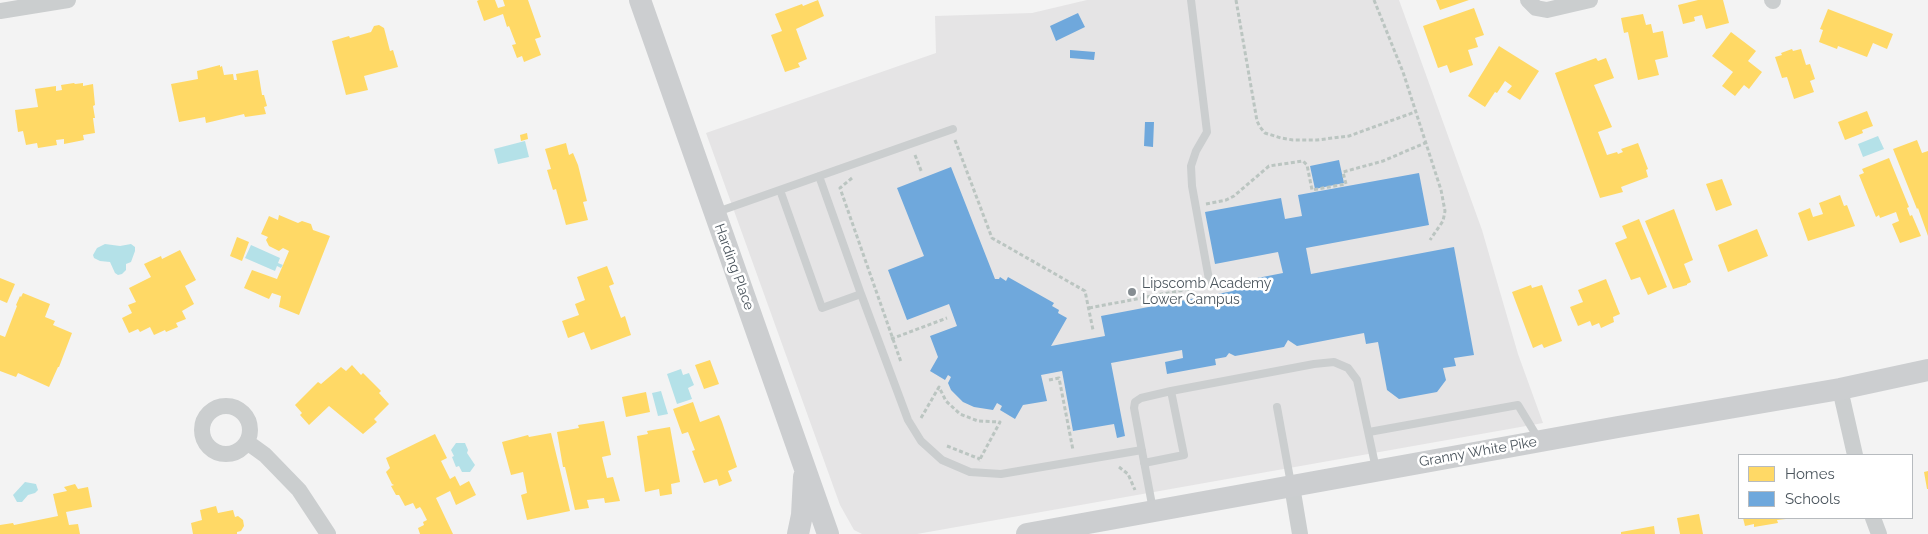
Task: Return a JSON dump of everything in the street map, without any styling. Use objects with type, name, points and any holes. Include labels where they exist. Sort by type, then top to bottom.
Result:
[{"type":"main road","name":"Harding Place","points":[[640,0],[828,534]]},
{"type":"main road","name":"Granny White Pike","points":[[1027,534],[1840,389],[1928,370]]},
{"type":"main road","points":[[798,534],[802,515],[804,466]]},
{"type":"street","points":[[0,11],[68,0]]},
{"type":"street","points":[[1528,0],[1536,8],[1547,10],[1590,0]]},
{"type":"street","points":[[1840,389],[1855,454]]},
{"type":"street","points":[[247,442],[265,455],[299,490],[328,534]]},
{"type":"street","points":[[1292,486],[1300,534]]},
{"type":"street","points":[[1873,519],[1879,534]]},
{"type":"lane","points":[[1191,0],[1207,132],[1196,151],[1192,166],[1192,186],[1210,285]]},
{"type":"lane","points":[[715,213],[952,129]]},
{"type":"lane","points":[[819,176],[904,411],[914,432],[929,450],[955,467],[972,472],[1000,474],[1142,450]]},
{"type":"lane","points":[[780,190],[822,308],[861,294]]},
{"type":"lane","points":[[1154,511],[1135,414],[1135,402],[1148,395],[1314,364],[1334,362],[1348,368],[1357,380],[1376,471]]},
{"type":"lane","points":[[1144,463],[1184,455],[1171,391]]},
{"type":"lane","points":[[1369,432],[1518,405],[1540,441]]},
{"type":"lane","points":[[1277,407],[1292,486]]},
{"type":"path","points":[[1236,0],[1257,121],[1265,133],[1293,140],[1317,140],[1348,136],[1415,112]]},
{"type":"path","points":[[1374,0],[1403,72],[1441,190],[1445,210],[1440,228],[1430,240]]},
{"type":"path","points":[[952,129],[992,238],[1085,291],[1093,330]]},
{"type":"path","points":[[947,144],[955,140]]},
{"type":"path","points":[[1196,206],[1226,200],[1234,196],[1269,166],[1303,161],[1307,165],[1312,190],[1346,184],[1343,172],[1383,161],[1425,143]]},
{"type":"path","points":[[911,144],[922,173]]},
{"type":"path","points":[[912,156],[921,153]]},
{"type":"path","points":[[860,175],[851,178],[840,188],[903,365]]},
{"type":"path","points":[[1089,308],[1210,285]]},
{"type":"path","points":[[879,343],[947,318]]},
{"type":"path","points":[[1049,380],[1059,378],[1076,462]]},
{"type":"path","points":[[914,432],[939,387],[946,401],[960,414],[978,421],[1000,422],[972,472]]},
{"type":"path","points":[[918,409],[921,418],[926,424]]},
{"type":"path","points":[[940,444],[980,459],[987,459]]},
{"type":"path","points":[[1064,449],[1073,448]]},
{"type":"path","points":[[1112,468],[1119,467],[1128,474],[1134,490]]},
{"type":"shaded area","name":"Lipscomb Academy Lower Campus","points":[[1087,0],[1399,0],[1482,230],[1518,354],[1543,423],[917,534],[862,534],[854,530],[840,505],[706,133],[936,53],[935,16],[1032,13]]},
{"type":"water","points":[[1878,136],[1884,149],[1863,157],[1858,144]]},
{"type":"water","points":[[525,141],[529,157],[498,164],[494,149]]},
{"type":"water","points":[[105,244],[120,246],[131,244],[135,247],[131,262],[126,264],[126,270],[122,274],[118,275],[115,273],[110,262],[94,258],[93,255],[97,248]]},
{"type":"water","points":[[251,245],[280,258],[278,263],[283,265],[281,268],[277,266],[275,271],[245,258]]},
{"type":"water","points":[[681,369],[683,375],[689,373],[694,385],[688,388],[692,399],[677,404],[667,374]]},
{"type":"water","points":[[661,391],[668,414],[658,416],[652,393]]},
{"type":"water","points":[[456,443],[465,443],[468,450],[467,453],[475,465],[470,472],[462,472],[459,466],[456,467],[451,450]]},
{"type":"water","points":[[25,482],[36,484],[38,490],[28,495],[22,502],[17,502],[13,495]]},
{"type":"building: Homes","points":[[495,0],[498,8],[505,6],[503,0],[528,0],[541,37],[535,39],[541,55],[524,62],[522,56],[517,58],[512,45],[516,44],[503,14],[484,21],[477,1]]},
{"type":"building: Homes","points":[[818,0],[824,16],[796,29],[807,59],[798,63],[800,67],[785,72],[771,35],[782,31],[775,14]]},
{"type":"building: Homes","points":[[1436,0],[1469,0],[1440,10]]},
{"type":"building: Homes","points":[[1698,0],[1723,0],[1729,23],[1706,29],[1702,15],[1694,17],[1695,21],[1683,24],[1678,5]]},
{"type":"building: Homes","points":[[1474,8],[1484,35],[1475,38],[1478,47],[1468,50],[1473,65],[1450,73],[1447,65],[1438,68],[1423,26]]},
{"type":"building: Homes","points":[[1828,9],[1893,34],[1887,49],[1873,43],[1867,57],[1838,46],[1837,49],[1819,42],[1823,30],[1820,29]]},
{"type":"building: Homes","points":[[1643,14],[1646,25],[1651,24],[1653,33],[1663,31],[1668,57],[1655,60],[1659,75],[1638,80],[1628,32],[1624,33],[1621,18]]},
{"type":"building: Homes","points":[[379,25],[384,28],[390,51],[393,50],[398,67],[364,76],[368,90],[346,95],[332,41],[371,32],[374,26]]},
{"type":"building: Homes","points":[[1731,32],[1756,51],[1748,61],[1762,72],[1749,89],[1744,85],[1735,96],[1722,86],[1733,72],[1712,56]]},
{"type":"building: Homes","points":[[1499,46],[1539,71],[1520,100],[1507,92],[1512,86],[1505,81],[1485,107],[1468,96]]},
{"type":"building: Homes","points":[[1792,49],[1793,51],[1801,49],[1806,65],[1810,64],[1815,79],[1810,81],[1814,92],[1794,99],[1787,77],[1782,78],[1775,57]]},
{"type":"building: Homes","points":[[1596,58],[1598,61],[1606,58],[1614,78],[1594,85],[1612,127],[1598,132],[1607,155],[1617,152],[1618,154],[1623,152],[1621,149],[1638,143],[1648,169],[1646,170],[1648,177],[1621,187],[1623,192],[1600,198],[1555,73]]},
{"type":"building: Homes","points":[[220,65],[224,75],[233,74],[234,80],[237,80],[236,74],[258,70],[262,95],[264,95],[267,106],[264,107],[266,114],[245,117],[244,114],[206,123],[205,117],[179,122],[171,84],[198,79],[197,71]]},
{"type":"building: Homes","points":[[83,83],[83,86],[93,84],[95,133],[83,135],[84,140],[64,144],[64,139],[56,140],[57,145],[38,148],[37,143],[26,145],[23,131],[18,132],[15,110],[38,107],[35,89],[56,86],[56,91],[62,90],[61,85]]},
{"type":"building: Homes","points":[[1867,111],[1873,126],[1862,130],[1863,133],[1845,140],[1838,122]]},
{"type":"building: Homes","points":[[527,133],[528,139],[521,141],[520,135]]},
{"type":"building: Homes","points":[[1917,140],[1922,153],[1928,151],[1928,236],[1893,149]]},
{"type":"building: Homes","points":[[566,143],[569,155],[573,153],[578,165],[587,201],[583,202],[588,220],[566,225],[556,189],[553,190],[547,170],[551,169],[545,149]]},
{"type":"building: Homes","points":[[1889,158],[1909,207],[1907,208],[1910,216],[1912,215],[1921,236],[1900,243],[1892,224],[1899,221],[1896,212],[1880,218],[1879,215],[1876,217],[1859,175],[1864,173],[1862,169]]},
{"type":"building: Homes","points":[[1722,179],[1732,205],[1716,211],[1706,184]]},
{"type":"building: Homes","points":[[1840,195],[1844,206],[1847,205],[1855,226],[1808,241],[1798,213],[1810,208],[1813,217],[1823,214],[1819,203]]},
{"type":"building: Homes","points":[[1674,209],[1693,260],[1684,264],[1691,282],[1673,289],[1645,221]]},
{"type":"building: Homes","points":[[279,215],[298,223],[302,221],[311,224],[313,230],[330,236],[299,315],[279,307],[281,296],[272,293],[269,299],[244,288],[252,270],[277,279],[289,251],[283,248],[279,251],[269,246],[266,240],[268,237],[261,234],[269,216],[278,220]]},
{"type":"building: Homes","points":[[1639,219],[1667,287],[1648,295],[1640,277],[1631,280],[1615,243],[1627,238],[1622,226]]},
{"type":"building: Homes","points":[[1757,229],[1768,256],[1728,272],[1718,245]]},
{"type":"building: Homes","points":[[237,237],[249,242],[242,261],[230,256]]},
{"type":"building: Homes","points":[[180,250],[196,280],[185,286],[194,304],[182,311],[186,319],[176,323],[178,327],[154,335],[150,327],[140,332],[138,329],[129,333],[122,318],[132,313],[128,305],[136,302],[129,288],[151,277],[144,264],[161,256],[162,259]]},
{"type":"building: Homes","points":[[607,266],[614,284],[609,286],[621,318],[625,316],[631,335],[591,350],[584,332],[568,338],[562,321],[579,315],[575,304],[585,300],[577,277]]},
{"type":"building: Homes","points":[[0,278],[15,284],[7,303],[0,300]]},
{"type":"building: Homes","points":[[1606,279],[1620,314],[1613,317],[1614,322],[1601,328],[1599,323],[1592,326],[1590,321],[1578,326],[1570,307],[1583,302],[1578,290]]},
{"type":"building: Homes","points":[[1531,285],[1532,288],[1542,285],[1562,341],[1544,348],[1542,344],[1533,348],[1512,292]]},
{"type":"building: Homes","points":[[23,293],[50,304],[45,317],[55,321],[53,325],[72,333],[49,387],[18,373],[16,377],[0,371],[0,335],[5,337],[16,305]]},
{"type":"building: Homes","points":[[710,360],[719,384],[704,389],[695,365]]},
{"type":"building: Homes","points":[[352,365],[381,391],[379,393],[389,404],[374,419],[377,422],[363,434],[329,406],[309,425],[300,415],[302,413],[295,405],[318,382],[321,384],[341,367],[346,371]]},
{"type":"building: Homes","points":[[646,392],[650,412],[626,417],[622,397]]},
{"type":"building: Homes","points":[[693,402],[700,422],[719,415],[737,467],[728,471],[732,481],[719,486],[717,479],[704,483],[692,451],[695,450],[688,432],[682,434],[673,409]]},
{"type":"building: Homes","points":[[604,421],[611,455],[602,457],[607,478],[613,477],[620,501],[605,503],[604,498],[587,500],[589,508],[575,510],[565,467],[563,467],[557,432],[579,428],[578,425]]},
{"type":"building: Homes","points":[[670,427],[680,482],[671,484],[672,494],[660,496],[659,489],[645,492],[637,436],[648,434],[647,431]]},
{"type":"building: Homes","points":[[551,433],[570,511],[527,520],[521,495],[527,493],[523,472],[511,475],[502,442],[528,435],[529,437]]},
{"type":"building: Homes","points":[[435,434],[447,458],[441,461],[450,479],[455,476],[460,486],[469,481],[476,495],[456,505],[450,491],[436,498],[453,534],[420,534],[418,528],[424,525],[423,522],[427,520],[422,510],[420,507],[416,509],[413,503],[405,506],[399,495],[396,495],[391,486],[394,485],[386,472],[390,468],[386,458]]},
{"type":"building: Homes","points":[[1928,471],[1928,489],[1927,489],[1924,472]]},
{"type":"building: Homes","points":[[75,484],[78,489],[88,487],[92,507],[66,512],[69,525],[78,524],[80,534],[0,534],[0,525],[13,523],[14,525],[58,516],[53,494],[67,491],[64,487]]},
{"type":"building: Homes","points":[[216,506],[218,513],[233,510],[235,517],[238,516],[243,520],[244,526],[241,531],[237,532],[237,534],[193,534],[191,523],[202,520],[200,510]]},
{"type":"building: Homes","points":[[1699,514],[1703,534],[1680,534],[1677,518]]},
{"type":"building: Homes","points":[[1743,519],[1786,519],[1777,520],[1778,523],[1754,527],[1754,524],[1745,526]]},
{"type":"building: Homes","points":[[1654,526],[1655,534],[1621,534],[1621,532]]},
{"type":"building: Schools","points":[[1078,13],[1085,27],[1056,41],[1050,26]]},
{"type":"building: Schools","points":[[1070,50],[1095,52],[1094,60],[1070,58]]},
{"type":"building: Schools","points":[[1145,122],[1154,122],[1153,147],[1144,146]]},
{"type":"building: Schools","points":[[1339,160],[1344,183],[1315,189],[1310,166]]},
{"type":"building: Schools","points":[[951,167],[995,279],[1000,277],[1006,281],[1008,277],[1054,303],[1052,306],[1059,310],[1058,313],[1067,318],[1051,346],[1105,336],[1101,316],[1233,291],[1232,283],[1283,273],[1278,252],[1215,264],[1205,212],[1281,198],[1285,219],[1302,216],[1298,195],[1419,173],[1429,225],[1306,248],[1311,274],[1454,247],[1474,355],[1454,358],[1456,366],[1443,368],[1446,380],[1437,392],[1399,399],[1387,390],[1378,342],[1366,344],[1364,333],[1297,346],[1288,340],[1284,347],[1235,356],[1229,353],[1226,357],[1215,359],[1216,365],[1167,374],[1165,362],[1183,358],[1182,350],[1111,363],[1125,436],[1117,438],[1114,424],[1073,431],[1062,371],[1041,375],[1047,401],[1023,405],[1015,419],[1000,410],[1002,406],[997,403],[993,410],[974,407],[963,402],[951,390],[948,383],[951,377],[948,375],[945,380],[930,371],[938,357],[930,336],[957,326],[949,304],[907,320],[888,270],[924,256],[897,188]]},
{"type":"place","name":"Lipscomb Academy Lower Campus","points":[[1132,292]]}]
